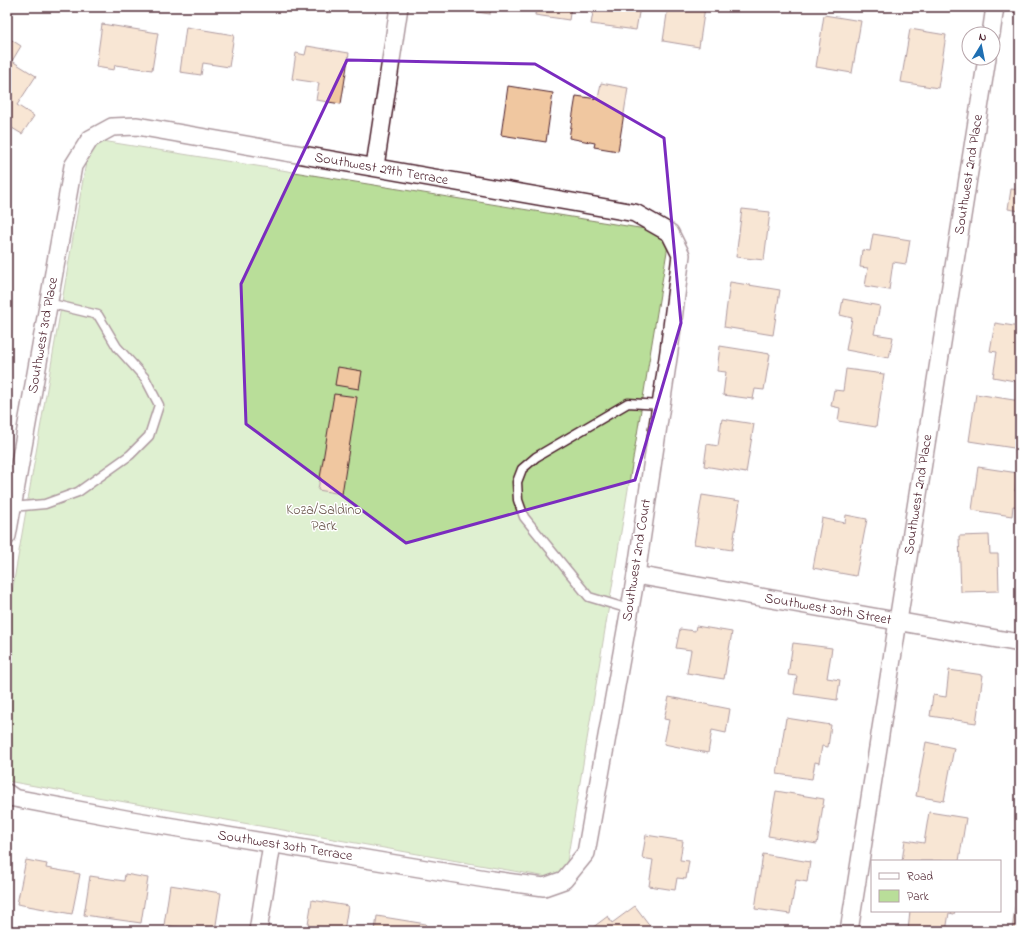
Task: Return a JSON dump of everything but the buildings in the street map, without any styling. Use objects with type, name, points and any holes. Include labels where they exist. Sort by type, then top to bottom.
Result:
[{"type":"street","points":[[375,166],[399,7]]},
{"type":"street","points":[[991,26],[995,7]]},
{"type":"street","name":"Southwest 2nd Place","points":[[849,931],[986,66]]},
{"type":"street","name":"Southwest 29th Terrace","points":[[90,139],[112,127],[137,126],[375,166],[635,213],[670,233]]},
{"type":"street","name":"Southwest 3rd Place","points":[[7,536],[73,166],[90,139]]},
{"type":"street","name":"Southwest 2nd Court","points":[[564,880],[586,854],[636,575],[669,351],[680,255],[670,233]]},
{"type":"street","name":"Southwest 30th Street","points":[[636,575],[1020,643]]},
{"type":"street","name":"Southwest 30th Terrace","points":[[7,794],[14,798],[29,801],[272,844],[492,880],[544,887],[564,880]]},
{"type":"street","points":[[258,931],[272,844]]},
{"type":"lane","points":[[12,507],[46,504],[78,492],[130,455],[149,436],[159,405],[144,378],[117,347],[98,315],[48,303]]},
{"type":"lane","points":[[629,609],[589,597],[524,517],[518,500],[517,482],[522,469],[536,457],[628,403],[660,406]]},
{"type":"highlighted area","points":[[347,60],[535,64],[664,138],[681,323],[635,480],[406,543],[246,424],[241,284]]},
{"type":"green space","name":"Koza/Saldino Park","points":[[90,139],[670,233],[564,880],[7,781],[7,621]]}]
